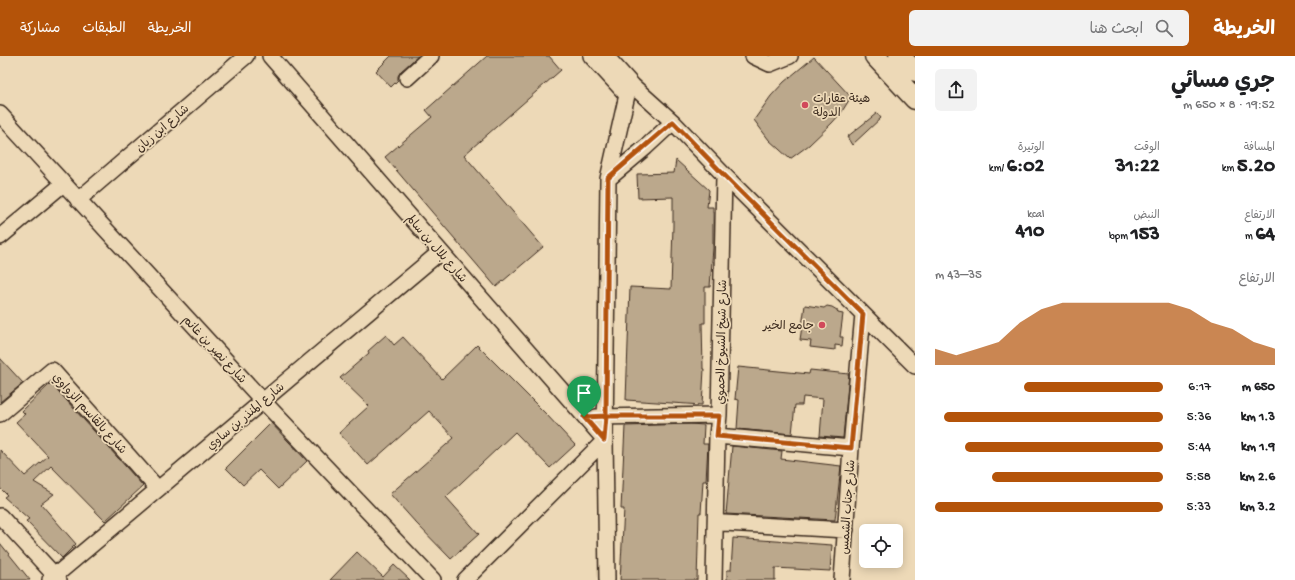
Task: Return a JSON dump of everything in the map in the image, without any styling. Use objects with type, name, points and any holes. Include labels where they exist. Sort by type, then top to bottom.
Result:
[{"type":"main road","points":[[875,56],[915,99]]},
{"type":"main road","points":[[899,56],[915,71]]},
{"type":"street","name":"شارع ابن زيان","points":[[78,200],[246,56]]},
{"type":"street","name":"شارع بلال بن سالم","points":[[270,56],[604,440]]},
{"type":"street","points":[[407,78],[431,56]]},
{"type":"street","points":[[591,56],[630,91],[673,122],[915,366]]},
{"type":"street","points":[[606,56],[630,91],[608,178],[606,416],[604,440],[607,580]]},
{"type":"street","points":[[753,56],[770,64],[790,56]]},
{"type":"street","name":"شارع نصر بن غانم","points":[[0,114],[263,401],[433,580]]},
{"type":"street","points":[[608,178],[673,122]]},
{"type":"street","name":"شارع شيخ الشيوخ الحموي","points":[[714,580],[724,175]]},
{"type":"street","points":[[0,238],[63,184]]},
{"type":"street","name":"شارع المنذر بن ساوي","points":[[55,579],[158,489],[440,252]]},
{"type":"street","name":"شارع جناب الشمس","points":[[842,580],[851,448],[863,314]]},
{"type":"street","name":"شارع بالقاسم الزواوي","points":[[0,414],[52,370],[158,489]]},
{"type":"street","points":[[584,417],[719,416]]},
{"type":"street","points":[[717,436],[851,448]]},
{"type":"street","points":[[465,580],[604,440]]},
{"type":"street","points":[[0,516],[55,579]]},
{"type":"street","points":[[716,524],[724,523],[846,530]]},
{"type":"building","points":[[391,56],[418,56],[401,71],[398,76],[398,80],[391,87],[376,71]]},
{"type":"building","points":[[487,56],[549,56],[561,70],[464,155],[543,247],[496,287],[385,157],[432,117],[426,110]]},
{"type":"building","name":"هيئة عقارات الدولة","points":[[814,57],[851,97],[841,113],[832,123],[809,145],[790,159],[769,140],[754,120],[771,96],[784,82]]},
{"type":"building","points":[[877,113],[881,118],[852,145],[847,137]]},
{"type":"building","points":[[676,160],[709,190],[707,207],[713,207],[713,248],[710,287],[705,287],[705,323],[702,323],[704,369],[702,405],[626,400],[630,287],[671,289],[673,197],[638,198],[637,174],[674,173]]},
{"type":"building","name":"جامع الخير","points":[[805,305],[824,308],[827,306],[832,307],[837,310],[838,313],[843,314],[840,337],[843,337],[842,346],[835,345],[835,350],[810,347],[811,341],[800,340]]},
{"type":"building","points":[[386,335],[394,345],[403,337],[442,379],[477,345],[575,445],[550,468],[515,432],[446,497],[479,534],[451,559],[390,494],[454,438],[429,411],[368,465],[339,433],[369,406],[340,378],[369,353],[368,351]]},
{"type":"building","points":[[0,358],[23,383],[0,402]]},
{"type":"building","points":[[738,367],[809,374],[810,370],[849,374],[843,438],[820,436],[823,399],[803,397],[802,405],[795,405],[792,434],[737,429],[739,400],[735,399]]},
{"type":"building","points":[[51,383],[143,486],[105,521],[51,466],[34,482],[54,494],[41,504],[76,544],[62,558],[26,521],[29,519],[4,497],[7,495],[0,488],[0,450],[25,476],[48,456],[16,422],[25,414],[22,411]]},
{"type":"building","points":[[271,423],[307,461],[278,489],[259,470],[243,485],[226,468]]},
{"type":"building","points":[[704,425],[703,444],[708,444],[706,481],[703,481],[701,513],[699,513],[697,580],[620,580],[624,509],[621,509],[625,426]]},
{"type":"building","points":[[732,446],[782,451],[781,459],[841,466],[835,520],[726,514]]},
{"type":"building","points":[[733,538],[832,545],[830,571],[775,568],[775,580],[727,580],[727,570],[731,570]]},
{"type":"building","points":[[0,543],[30,580],[0,580]]},
{"type":"building","points":[[357,552],[383,577],[394,565],[410,580],[330,580]]},
{"type":"place","name":"هيئة عقارات الدولة","points":[[805,105]]},
{"type":"place","name":"جامع الخير","points":[[822,325]]},
{"type":"route","points":[[584,417],[604,440],[606,416],[719,416],[717,436],[851,448],[863,314],[673,122],[646,147],[608,178],[606,416],[584,417]]}]
